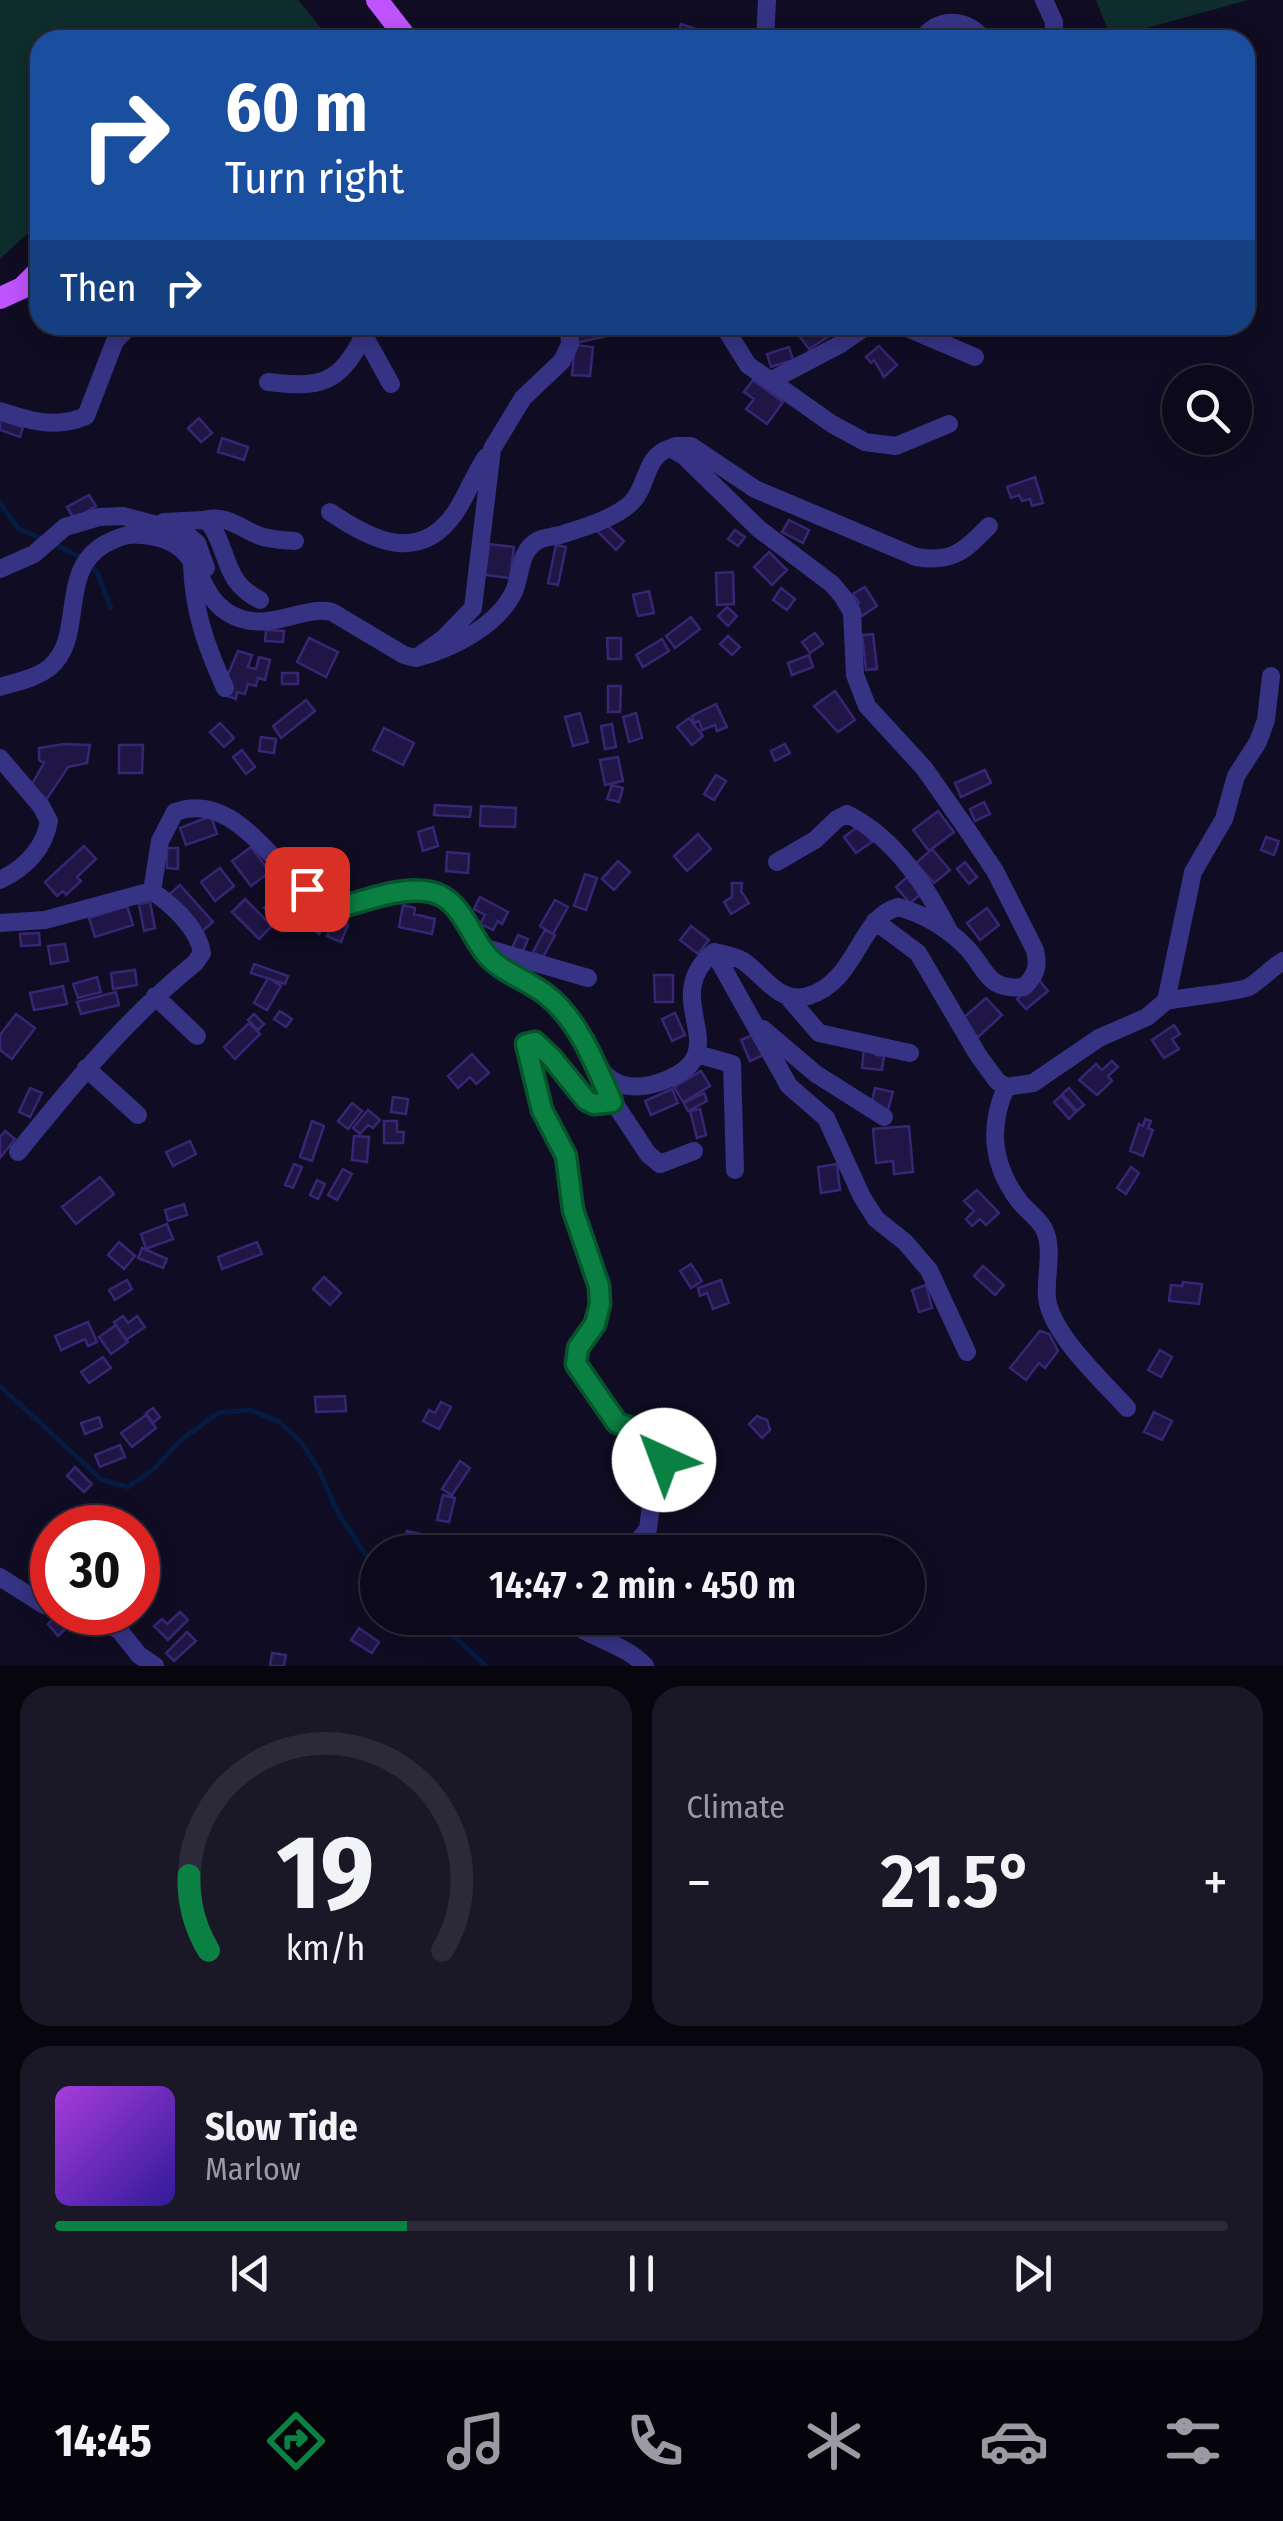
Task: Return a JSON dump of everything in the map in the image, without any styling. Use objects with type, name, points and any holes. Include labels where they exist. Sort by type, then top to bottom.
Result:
[{"type":"main road","points":[[377,0],[400,30]]},
{"type":"main road","points":[[0,298],[30,280]]},
{"type":"street","points":[[765,30],[766,0]]},
{"type":"street","points":[[1044,0],[1054,30]]},
{"type":"street","points":[[934,30],[959,22],[975,30]]},
{"type":"street","points":[[0,411],[32,422],[67,424],[86,416],[95,399],[101,370],[120,335]]},
{"type":"street","points":[[268,382],[310,386],[332,378],[354,355],[360,335]]},
{"type":"street","points":[[364,335],[392,384]]},
{"type":"street","points":[[330,512],[357,530],[389,543],[430,537],[453,516],[523,398],[562,360],[570,344],[569,335]]},
{"type":"street","points":[[729,335],[748,365],[832,424],[865,442],[896,446],[950,424]]},
{"type":"street","points":[[770,381],[854,335]]},
{"type":"street","points":[[924,335],[974,356]]},
{"type":"street","points":[[0,687],[30,678],[51,666],[64,642],[82,564],[95,550],[120,536],[139,534],[163,538],[192,558],[210,593],[226,612],[252,622],[321,609],[404,656],[416,658],[454,644],[503,610],[525,553],[537,540],[584,526],[624,508],[635,500],[660,452],[682,444],[754,488],[916,557],[942,560],[956,555],[989,526]]},
{"type":"street","points":[[670,448],[684,456],[759,529],[844,597],[852,612],[856,675],[867,706],[924,768],[995,871],[1038,963],[1034,976],[1024,987],[1006,989],[992,982],[970,952],[951,936],[918,912],[898,907],[886,910],[875,921],[860,949],[832,983],[804,998],[788,997]]},
{"type":"street","points":[[416,658],[444,638],[473,608],[492,449]]},
{"type":"street","points":[[0,569],[34,554],[65,528],[122,516],[184,532],[198,543],[210,593]]},
{"type":"street","points":[[154,522],[226,519],[268,538],[295,541]]},
{"type":"street","points":[[203,520],[214,530],[237,582],[260,600]]},
{"type":"street","points":[[192,558],[196,612],[205,645],[226,688]]},
{"type":"street","points":[[1166,1000],[1193,872],[1224,820],[1236,776],[1258,742],[1266,720],[1271,676]]},
{"type":"street","points":[[0,758],[49,821],[38,850],[22,868],[0,880]]},
{"type":"street","points":[[152,892],[152,872],[160,841],[175,812],[192,806],[232,818],[298,884],[340,907],[395,892],[433,892],[454,904],[498,966],[558,1005],[603,1075],[616,1083],[646,1087],[672,1078],[697,1054],[701,1041],[691,994],[694,975],[714,952]]},
{"type":"street","points":[[777,862],[815,840],[847,814],[860,820],[903,859],[936,905],[951,936]]},
{"type":"street","points":[[0,923],[46,920],[152,892],[169,902],[183,919],[200,942],[202,953],[86,1068],[18,1152]]},
{"type":"street","points":[[875,921],[918,952],[970,1042],[997,1081],[1006,1087],[1033,1084],[1098,1038],[1147,1017],[1166,1000],[1249,987],[1283,961]]},
{"type":"street","points":[[482,947],[588,978]]},
{"type":"street","points":[[714,952],[741,959],[772,988],[788,997],[819,1033],[910,1053]]},
{"type":"street","points":[[714,952],[789,1086],[826,1118],[876,1220],[904,1242],[929,1270],[967,1352]]},
{"type":"street","points":[[156,996],[197,1036]]},
{"type":"street","points":[[747,1015],[816,1074],[884,1117]]},
{"type":"street","points":[[612,1102],[594,1104],[586,1100],[535,1042],[526,1044],[542,1110],[566,1156],[573,1210],[599,1286],[595,1324],[578,1348],[576,1364],[617,1423],[658,1435],[666,1448],[654,1482],[648,1529],[643,1535]]},
{"type":"street","points":[[697,1054],[732,1064],[735,1170]]},
{"type":"street","points":[[594,1063],[612,1102],[648,1154],[660,1164],[694,1151]]},
{"type":"street","points":[[86,1068],[138,1115]]},
{"type":"street","points":[[1006,1087],[994,1121],[996,1159],[1019,1200],[1043,1225],[1048,1239],[1050,1310],[1080,1355],[1127,1408]]},
{"type":"street","points":[[0,1577],[30,1596]]},
{"type":"street","points":[[123,1635],[139,1656],[155,1666]]},
{"type":"street","points":[[590,1635],[636,1656],[645,1666]]},
{"type":"green space","points":[[0,0],[298,0],[323,30],[30,30],[30,231],[0,259]]},
{"type":"green space","points":[[1096,0],[1248,0],[1140,30],[1108,30]]},
{"type":"building","points":[[574,335],[611,335],[576,343]]},
{"type":"building","points":[[799,335],[831,335],[809,349]]},
{"type":"building","points":[[575,345],[593,347],[590,376],[572,375]]},
{"type":"building","points":[[879,346],[897,365],[884,377],[874,360],[871,363],[866,357]]},
{"type":"building","points":[[789,347],[793,360],[771,367],[767,354]]},
{"type":"building","points":[[753,380],[783,402],[767,424],[746,409],[754,399],[744,392]]},
{"type":"building","points":[[199,418],[212,433],[201,442],[188,428]]},
{"type":"building","points":[[0,420],[23,427],[20,437],[0,430]]},
{"type":"building","points":[[222,438],[248,447],[244,460],[218,452]]},
{"type":"building","points":[[1035,477],[1043,503],[1032,506],[1030,499],[1022,501],[1019,495],[1011,498],[1007,487]]},
{"type":"building","points":[[89,495],[96,506],[74,519],[67,507]]},
{"type":"building","points":[[789,520],[809,530],[803,543],[782,532]]},
{"type":"building","points":[[606,524],[624,541],[616,550],[598,532]]},
{"type":"building","points":[[735,530],[745,537],[738,546],[728,539]]},
{"type":"building","points":[[489,544],[514,547],[510,578],[485,575]]},
{"type":"building","points":[[556,545],[566,547],[558,585],[548,583]]},
{"type":"building","points":[[769,552],[787,570],[772,585],[754,567]]},
{"type":"building","points":[[733,572],[734,604],[717,605],[716,573]]},
{"type":"building","points":[[865,587],[877,606],[862,616],[853,594]]},
{"type":"building","points":[[781,588],[795,599],[787,610],[773,600]]},
{"type":"building","points":[[649,591],[654,613],[638,616],[633,595]]},
{"type":"building","points":[[727,607],[737,616],[728,626],[718,616]]},
{"type":"building","points":[[691,617],[700,629],[675,648],[666,636]]},
{"type":"building","points":[[266,630],[284,631],[283,642],[265,641]]},
{"type":"building","points":[[815,633],[823,644],[810,653],[802,642]]},
{"type":"building","points":[[873,634],[877,669],[866,670],[862,635]]},
{"type":"building","points":[[728,636],[740,647],[732,655],[720,644]]},
{"type":"building","points":[[309,638],[338,652],[326,677],[297,662]]},
{"type":"building","points":[[607,638],[621,638],[621,659],[608,659]]},
{"type":"building","points":[[662,639],[669,651],[643,667],[636,655]]},
{"type":"building","points":[[238,651],[252,655],[248,667],[256,669],[259,657],[270,660],[265,680],[258,678],[256,686],[248,684],[245,694],[237,692],[236,699],[227,696],[226,679]]},
{"type":"building","points":[[809,655],[813,667],[792,675],[788,663]]},
{"type":"building","points":[[282,673],[298,673],[298,684],[282,684]]},
{"type":"building","points":[[608,686],[621,686],[620,712],[608,712]]},
{"type":"building","points":[[835,691],[855,720],[838,732],[814,706]]},
{"type":"building","points":[[306,700],[315,711],[281,738],[273,726]]},
{"type":"building","points":[[716,704],[727,727],[717,731],[715,725],[702,730],[692,716]]},
{"type":"building","points":[[580,713],[588,742],[573,746],[565,717]]},
{"type":"building","points":[[636,713],[642,738],[629,742],[623,717]]},
{"type":"building","points":[[689,718],[703,736],[692,745],[677,727]]},
{"type":"building","points":[[220,723],[234,738],[224,747],[210,732]]},
{"type":"building","points":[[612,724],[616,747],[605,749],[601,726]]},
{"type":"building","points":[[384,728],[414,743],[403,765],[373,750]]},
{"type":"building","points":[[261,737],[276,739],[274,753],[259,751]]},
{"type":"building","points":[[785,744],[790,753],[775,761],[771,751]]},
{"type":"building","points":[[90,745],[87,763],[68,767],[46,800],[32,784],[44,763],[39,760],[39,748]]},
{"type":"building","points":[[119,745],[143,745],[142,773],[119,773]]},
{"type":"building","points":[[242,750],[255,767],[246,774],[233,757]]},
{"type":"building","points":[[618,757],[623,781],[605,785],[600,760]]},
{"type":"building","points":[[985,770],[991,783],[961,797],[955,783]]},
{"type":"building","points":[[716,775],[726,781],[714,800],[704,794]]},
{"type":"building","points":[[612,785],[623,788],[619,802],[607,799]]},
{"type":"building","points":[[984,802],[990,814],[975,821],[970,809]]},
{"type":"building","points":[[435,805],[471,807],[470,817],[434,815]]},
{"type":"building","points":[[481,806],[516,808],[515,827],[480,826]]},
{"type":"building","points":[[938,811],[954,832],[929,851],[913,830]]},
{"type":"building","points":[[211,816],[217,834],[186,845],[180,828]]},
{"type":"building","points":[[860,825],[872,842],[856,853],[844,837]]},
{"type":"building","points":[[433,827],[438,846],[423,851],[418,832]]},
{"type":"building","points":[[698,834],[711,849],[687,871],[674,856]]},
{"type":"building","points":[[1266,837],[1279,841],[1274,855],[1261,850]]},
{"type":"building","points":[[84,846],[96,859],[77,877],[81,881],[66,895],[63,891],[57,896],[45,882]]},
{"type":"building","points":[[251,847],[270,872],[251,886],[232,861]]},
{"type":"building","points":[[167,848],[178,848],[178,869],[167,868]]},
{"type":"building","points":[[932,849],[950,870],[934,883],[916,863]]},
{"type":"building","points":[[447,852],[469,854],[468,873],[446,871]]},
{"type":"building","points":[[618,861],[630,872],[614,890],[602,879]]},
{"type":"building","points":[[965,862],[977,877],[969,884],[957,869]]},
{"type":"building","points":[[220,868],[234,886],[215,901],[201,882]]},
{"type":"building","points":[[585,874],[597,878],[586,910],[574,906]]},
{"type":"building","points":[[907,877],[921,894],[910,903],[896,887]]},
{"type":"building","points":[[732,883],[742,883],[741,891],[749,903],[731,914],[724,902],[732,897]]},
{"type":"building","points":[[180,885],[213,922],[199,934],[166,897]]},
{"type":"building","points":[[480,897],[508,912],[502,924],[498,921],[493,930],[480,924],[485,915],[474,909]]},
{"type":"building","points":[[245,899],[272,926],[259,939],[232,912]]},
{"type":"building","points":[[555,900],[568,907],[553,934],[540,926]]},
{"type":"building","points":[[271,901],[285,913],[278,921],[264,908]]},
{"type":"building","points":[[150,902],[155,928],[144,931],[139,904]]},
{"type":"building","points":[[316,905],[331,918],[326,924],[311,912]]},
{"type":"building","points":[[403,905],[415,908],[414,914],[435,919],[432,934],[399,927]]},
{"type":"building","points":[[127,906],[133,925],[95,937],[89,918]]},
{"type":"building","points":[[987,908],[999,925],[980,940],[967,923]]},
{"type":"building","points":[[310,914],[325,925],[319,934],[304,923]]},
{"type":"building","points":[[334,919],[348,925],[341,942],[327,936]]},
{"type":"building","points":[[691,926],[709,940],[698,954],[680,940]]},
{"type":"building","points":[[545,930],[555,935],[543,957],[533,952]]},
{"type":"building","points":[[39,933],[40,945],[21,946],[20,934]]},
{"type":"building","points":[[518,935],[528,939],[522,954],[511,950]]},
{"type":"building","points":[[65,944],[68,961],[51,964],[48,946]]},
{"type":"building","points":[[254,964],[288,976],[285,984],[251,973]]},
{"type":"building","points":[[135,970],[137,985],[113,989],[111,973]]},
{"type":"building","points":[[654,975],[673,975],[673,1002],[655,1002]]},
{"type":"building","points":[[97,977],[101,992],[78,998],[73,984]]},
{"type":"building","points":[[268,978],[281,986],[267,1010],[254,1003]]},
{"type":"building","points":[[1039,980],[1048,991],[1026,1009],[1017,999]]},
{"type":"building","points":[[63,986],[67,1004],[34,1010],[30,993]]},
{"type":"building","points":[[116,992],[119,1005],[81,1014],[77,1002]]},
{"type":"building","points":[[986,998],[1002,1015],[977,1038],[961,1020]]},
{"type":"building","points":[[280,1011],[292,1019],[286,1027],[274,1019]]},
{"type":"building","points":[[675,1013],[685,1035],[672,1041],[662,1019]]},
{"type":"building","points":[[16,1014],[35,1028],[12,1059],[0,1050],[0,1035]]},
{"type":"building","points":[[254,1014],[264,1024],[258,1030],[248,1020]]},
{"type":"building","points":[[249,1023],[260,1034],[235,1059],[224,1047]]},
{"type":"building","points":[[1174,1025],[1180,1034],[1172,1039],[1179,1049],[1164,1058],[1152,1040]]},
{"type":"building","points":[[755,1034],[764,1055],[750,1061],[741,1040]]},
{"type":"building","points":[[864,1048],[877,1049],[876,1055],[884,1056],[882,1070],[862,1068]]},
{"type":"building","points":[[472,1054],[489,1073],[476,1084],[470,1077],[458,1088],[448,1076]]},
{"type":"building","points":[[1112,1061],[1118,1067],[1108,1076],[1112,1081],[1097,1095],[1079,1080],[1096,1064],[1102,1070]]},
{"type":"building","points":[[701,1071],[710,1086],[683,1102],[674,1087]]},
{"type":"building","points":[[30,1088],[42,1093],[30,1117],[19,1112]]},
{"type":"building","points":[[875,1088],[893,1092],[888,1110],[871,1106]]},
{"type":"building","points":[[1069,1088],[1084,1105],[1077,1111],[1062,1094]]},
{"type":"building","points":[[672,1089],[678,1103],[651,1115],[645,1101]]},
{"type":"building","points":[[704,1093],[707,1101],[688,1111],[684,1103]]},
{"type":"building","points":[[1061,1096],[1076,1112],[1069,1119],[1054,1102]]},
{"type":"building","points":[[393,1097],[408,1099],[406,1114],[391,1112]]},
{"type":"building","points":[[352,1103],[362,1111],[348,1129],[338,1121]]},
{"type":"building","points":[[700,1109],[706,1135],[697,1138],[690,1111]]},
{"type":"building","points":[[368,1110],[380,1120],[360,1134],[353,1128]]},
{"type":"building","points":[[1145,1119],[1151,1121],[1148,1128],[1153,1130],[1143,1156],[1130,1151],[1139,1124],[1143,1126]]},
{"type":"building","points":[[312,1121],[324,1126],[312,1161],[300,1157]]},
{"type":"building","points":[[384,1121],[397,1121],[397,1132],[404,1132],[403,1143],[384,1143]]},
{"type":"building","points":[[909,1126],[913,1172],[894,1174],[893,1161],[876,1163],[873,1129]]},
{"type":"building","points":[[5,1131],[15,1139],[0,1158],[0,1137]]},
{"type":"building","points":[[354,1136],[369,1137],[367,1162],[352,1160]]},
{"type":"building","points":[[190,1141],[196,1154],[173,1166],[166,1152]]},
{"type":"building","points":[[294,1164],[302,1167],[293,1188],[285,1185]]},
{"type":"building","points":[[837,1164],[840,1190],[821,1193],[818,1167]]},
{"type":"building","points":[[1131,1167],[1139,1173],[1126,1194],[1117,1188]]},
{"type":"building","points":[[343,1169],[352,1174],[337,1200],[328,1195]]},
{"type":"building","points":[[100,1177],[114,1194],[76,1224],[62,1207]]},
{"type":"building","points":[[317,1180],[325,1184],[318,1199],[310,1195]]},
{"type":"building","points":[[977,1190],[999,1213],[986,1225],[980,1219],[972,1226],[966,1219],[974,1211],[964,1201]]},
{"type":"building","points":[[184,1204],[187,1215],[168,1221],[165,1210]]},
{"type":"building","points":[[167,1224],[173,1239],[146,1249],[141,1234]]},
{"type":"building","points":[[119,1242],[135,1256],[124,1269],[108,1255]]},
{"type":"building","points":[[257,1242],[262,1254],[222,1269],[218,1257]]},
{"type":"building","points":[[142,1248],[167,1259],[163,1268],[138,1258]]},
{"type":"building","points":[[691,1264],[702,1281],[691,1288],[680,1271]]},
{"type":"building","points":[[983,1266],[1004,1285],[995,1295],[974,1276]]},
{"type":"building","points":[[324,1277],[341,1293],[330,1305],[313,1289]]},
{"type":"building","points":[[127,1280],[132,1289],[115,1300],[109,1290]]},
{"type":"building","points":[[721,1280],[729,1303],[713,1309],[707,1293],[700,1296],[698,1288]]},
{"type":"building","points":[[1183,1282],[1202,1284],[1199,1304],[1169,1301],[1171,1285],[1182,1286]]},
{"type":"building","points":[[926,1285],[932,1308],[919,1312],[912,1290]]},
{"type":"building","points":[[123,1316],[128,1323],[137,1316],[145,1327],[126,1340],[114,1322]]},
{"type":"building","points":[[88,1322],[97,1342],[88,1346],[85,1339],[61,1350],[55,1336]]},
{"type":"building","points":[[116,1325],[128,1342],[111,1354],[99,1337]]},
{"type":"building","points":[[1040,1331],[1049,1334],[1058,1351],[1045,1368],[1039,1363],[1026,1380],[1010,1368]]},
{"type":"building","points":[[1160,1350],[1172,1357],[1161,1377],[1148,1370]]},
{"type":"building","points":[[103,1357],[111,1368],[89,1383],[81,1372]]},
{"type":"building","points":[[345,1396],[346,1411],[316,1412],[315,1397]]},
{"type":"building","points":[[441,1402],[451,1407],[439,1429],[423,1421],[429,1410],[435,1413]]},
{"type":"building","points":[[153,1408],[160,1417],[153,1423],[146,1413]]},
{"type":"building","points":[[1154,1412],[1172,1421],[1162,1440],[1144,1432]]},
{"type":"building","points":[[146,1415],[156,1428],[132,1447],[121,1433]]},
{"type":"building","points":[[757,1416],[767,1420],[770,1430],[762,1438],[749,1424]]},
{"type":"building","points":[[99,1417],[102,1427],[85,1434],[81,1423]]},
{"type":"building","points":[[120,1445],[125,1457],[100,1467],[95,1455]]},
{"type":"building","points":[[460,1461],[470,1468],[452,1495],[442,1489]]},
{"type":"building","points":[[75,1467],[92,1484],[84,1492],[67,1476]]},
{"type":"building","points":[[443,1495],[455,1498],[449,1522],[437,1520]]},
{"type":"building","points":[[180,1612],[188,1620],[168,1640],[160,1632],[160,1621],[167,1624]]},
{"type":"building","points":[[359,1628],[360,1635],[369,1635],[379,1642],[372,1653],[351,1640]]},
{"type":"building","points":[[187,1632],[196,1641],[174,1661],[166,1653]]},
{"type":"building","points":[[272,1653],[286,1655],[284,1666],[270,1666]]},
{"type":"waterway","points":[[0,503],[18,528],[42,539]]},
{"type":"waterway","points":[[52,543],[82,558]]},
{"type":"waterway","points":[[90,566],[97,572],[111,608]]},
{"type":"waterway","points":[[0,1386],[102,1480],[128,1487],[218,1413],[250,1410],[278,1421],[301,1442],[360,1546]]},
{"type":"waterway","points":[[452,1635],[486,1666]]},
{"type":"route","points":[[307,889],[340,907],[395,892],[433,892],[454,904],[498,966],[546,994],[570,1020],[612,1102],[594,1104],[586,1100],[535,1042],[526,1044],[542,1110],[566,1156],[573,1210],[599,1286],[595,1324],[578,1348],[576,1364],[617,1423],[663,1439],[664,1460]]}]
